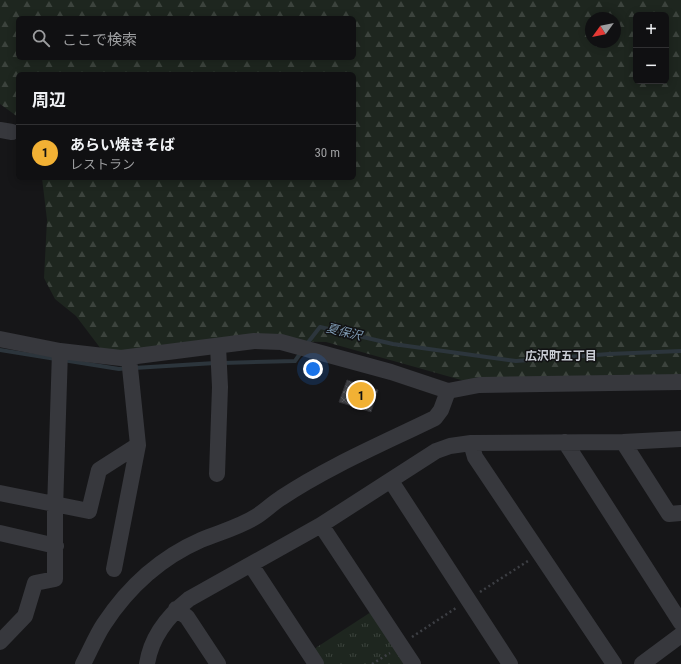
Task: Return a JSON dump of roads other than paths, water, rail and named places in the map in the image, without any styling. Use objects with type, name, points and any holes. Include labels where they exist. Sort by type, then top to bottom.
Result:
[{"type":"street","points":[[0,339],[60,351],[129,358],[254,341],[281,342],[391,372],[448,391],[479,385],[681,382]]},
{"type":"street","points":[[217,474],[220,387],[218,346]]},
{"type":"street","points":[[0,642],[25,616],[35,582],[55,579],[55,504],[60,351]]},
{"type":"street","points":[[114,569],[138,445],[129,358]]},
{"type":"street","points":[[83,664],[104,624],[143,576],[153,567],[167,557],[201,540],[232,529],[257,516],[282,497],[334,468],[435,418],[442,410],[448,391]]},
{"type":"street","points":[[147,664],[155,638],[176,609],[189,599],[321,525],[436,451],[450,446],[471,443],[493,445],[681,440]]},
{"type":"street","points":[[565,442],[681,623]]},
{"type":"street","points":[[623,442],[669,514],[681,513]]},
{"type":"street","points":[[471,443],[475,457],[614,664]]},
{"type":"street","points":[[0,493],[89,511],[99,470],[138,445]]},
{"type":"street","points":[[391,481],[510,664]]},
{"type":"street","points":[[321,525],[413,664]]},
{"type":"street","points":[[0,533],[56,546]]},
{"type":"street","points":[[251,565],[316,664]]},
{"type":"street","points":[[176,609],[186,616],[218,664]]},
{"type":"street","points":[[642,664],[681,635]]},
{"type":"waterway","name":"夏保沢","points":[[306,345],[320,327],[393,344],[516,361],[609,354],[681,351]]},
{"type":"waterway","name":"夏保沢","points":[[0,350],[56,359]]},
{"type":"waterway","name":"夏保沢","points":[[222,363],[295,361],[302,351]]},
{"type":"waterway","name":"夏保沢","points":[[63,360],[119,369],[127,368]]},
{"type":"waterway","name":"夏保沢","points":[[134,368],[215,363]]},
{"type":"place","name":"あらい焼きそば","points":[[361,395]]},
{"type":"district","name":"広沢町五丁目","points":[[561,356]]}]
